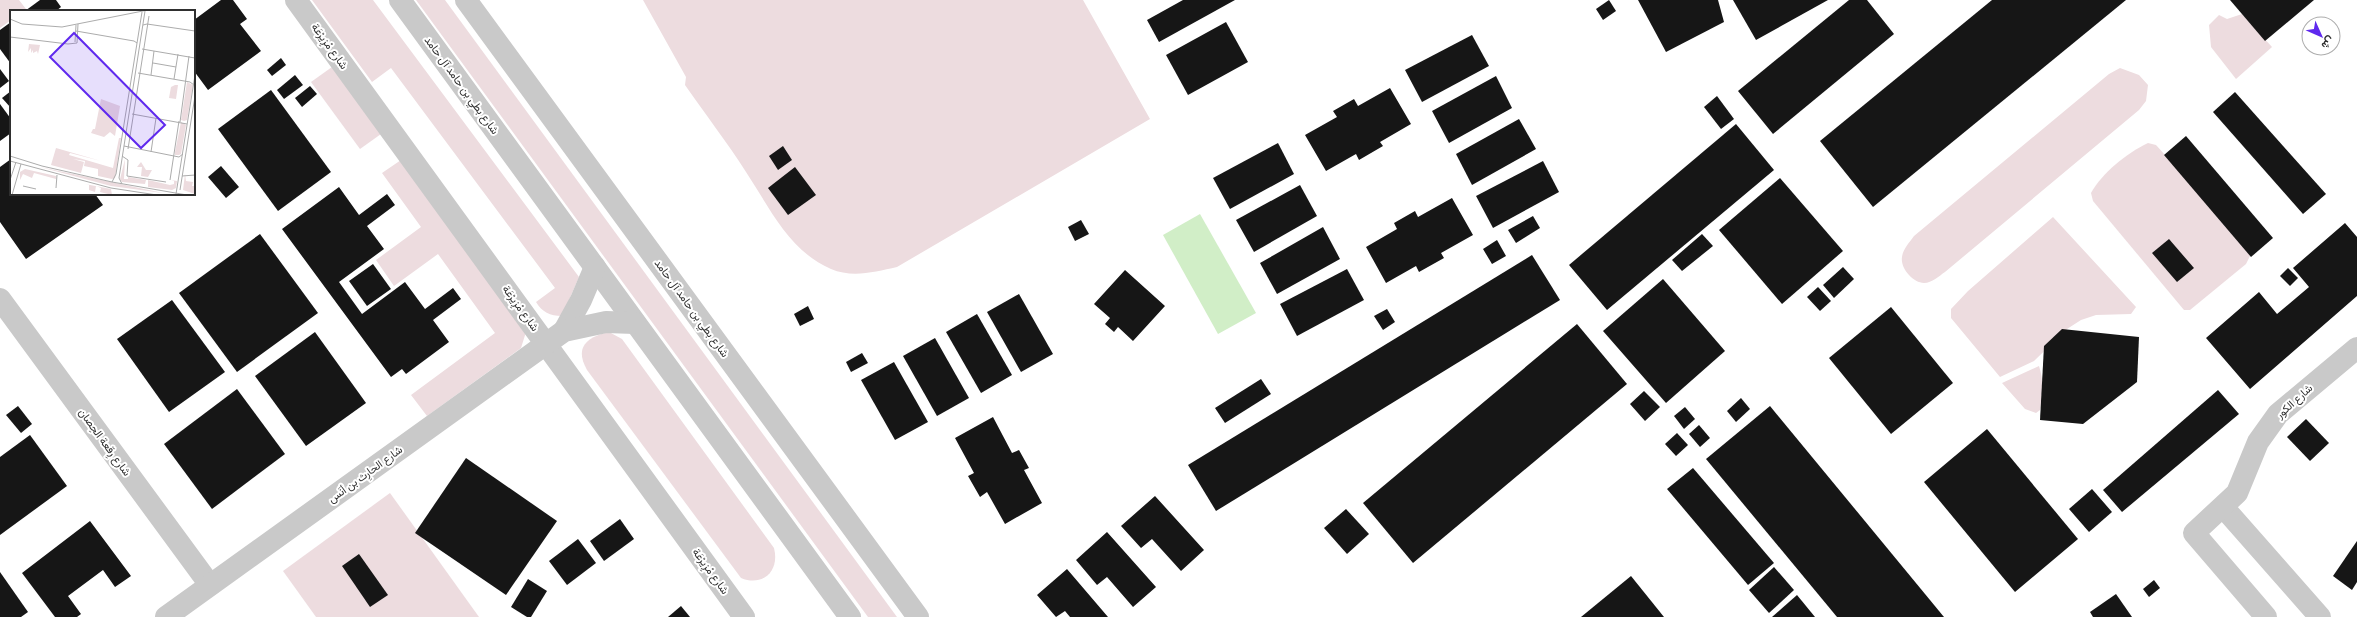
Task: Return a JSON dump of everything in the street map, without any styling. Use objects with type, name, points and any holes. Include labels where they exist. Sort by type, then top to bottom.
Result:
[{"type":"street","name":"شارع مْزِيرْعَة","points":[[296,0],[555,337],[744,617]]},
{"type":"street","name":"شارع بطي بن حامد آل حامد","points":[[400,0],[850,617]]},
{"type":"street","name":"شارع بطي بن حامد آل حامد","points":[[466,0],[918,617]]},
{"type":"street","name":"شارع الحارِث بن أنَس","points":[[166,617],[555,337],[582,300],[595,267]]},
{"type":"street","name":"شارع رِقعة الحِصان","points":[[0,298],[210,585]]},
{"type":"street","name":"شارع الحارِث بن أنَس","points":[[555,337],[606,322],[635,323]]},
{"type":"street","name":"شارع الكور","points":[[2266,617],[2194,533],[2224,508],[2241,487],[2258,442],[2278,414],[2357,348]]},
{"type":"street","points":[[2224,508],[2320,617]]},
{"type":"shaded area","points":[[0,0],[19,0],[26,9],[10,10],[10,21],[0,28]]},
{"type":"shaded area","points":[[312,0],[373,0],[579,277],[562,316],[547,313],[538,305],[536,302],[555,288],[391,68],[372,82]]},
{"type":"shaded area","points":[[416,0],[445,0],[897,617],[868,617]]},
{"type":"shaded area","points":[[643,0],[1083,0],[1150,119],[897,267],[855,274],[839,272],[816,261],[803,251],[792,240],[772,214],[746,172],[685,85],[686,77]]},
{"type":"shaded area","points":[[2242,14],[2272,47],[2236,79],[2211,47],[2209,25],[2219,15],[2227,19]]},
{"type":"shaded area","points":[[332,67],[381,134],[360,149],[311,82]]},
{"type":"shaded area","points":[[2120,68],[2139,75],[2148,85],[2146,101],[2139,110],[1938,277],[1930,282],[1924,283],[1912,278],[1908,274],[1903,266],[1902,257],[1905,249],[1914,236],[2109,74]]},
{"type":"shaded area","points":[[2148,143],[2156,145],[2247,246],[2251,254],[2246,264],[2190,310],[2184,310],[2093,201],[2091,193],[2108,171],[2132,152]]},
{"type":"shaded area","points":[[401,160],[526,332],[521,348],[427,416],[411,395],[495,333],[438,254],[394,286],[376,260],[421,227],[382,173]]},
{"type":"shaded area","points":[[1200,214],[1256,313],[1218,334],[1163,235]]},
{"type":"shaded area","points":[[2053,217],[2136,307],[2131,314],[2096,315],[2081,320],[2067,329],[2034,361],[2000,377],[1951,318],[1951,309],[1968,291]]},
{"type":"shaded area","points":[[609,332],[622,339],[774,548],[775,556],[772,570],[763,579],[749,580],[741,578],[587,370],[583,362],[582,349],[589,340]]},
{"type":"shaded area","points":[[2039,366],[2042,377],[2042,393],[2040,410],[2036,413],[2025,409],[2002,383]]},
{"type":"shaded area","points":[[390,493],[479,617],[316,617],[283,571]]},
{"type":"building","points":[[40,0],[56,0],[61,7],[57,10],[26,10]]},
{"type":"building","points":[[221,0],[233,0],[247,19],[240,24],[261,51],[208,90],[195,72],[195,19]]},
{"type":"building","points":[[1183,0],[1235,0],[1159,42],[1147,20]]},
{"type":"building","points":[[1609,0],[1616,11],[1603,20],[1596,9]]},
{"type":"building","points":[[1638,0],[1718,0],[1724,22],[1666,52]]},
{"type":"building","points":[[1733,0],[1828,0],[1756,40]]},
{"type":"building","points":[[1849,0],[1867,0],[1894,34],[1773,134],[1738,91]]},
{"type":"building","points":[[1992,0],[2126,0],[1873,207],[1820,141]]},
{"type":"building","points":[[2230,0],[2314,0],[2265,41]]},
{"type":"building","points":[[1226,22],[1248,62],[1188,95],[1166,55]]},
{"type":"building","points":[[10,23],[10,63],[0,49],[0,30]]},
{"type":"building","points":[[1472,35],[1489,66],[1422,102],[1405,70]]},
{"type":"building","points":[[281,58],[286,65],[272,76],[267,70]]},
{"type":"building","points":[[0,69],[9,81],[0,88]]},
{"type":"building","points":[[295,75],[303,85],[284,99],[277,90]]},
{"type":"building","points":[[1496,76],[1512,108],[1449,143],[1432,111]]},
{"type":"building","points":[[310,86],[317,94],[302,107],[295,98]]},
{"type":"building","points":[[1390,88],[1411,124],[1380,142],[1383,146],[1359,160],[1356,154],[1326,171],[1305,135],[1337,117],[1333,111],[1354,99],[1358,106]]},
{"type":"building","points":[[271,90],[331,172],[278,211],[218,129]]},
{"type":"building","points":[[10,92],[10,107],[2,98]]},
{"type":"building","points":[[2235,92],[2326,194],[2303,214],[2213,112]]},
{"type":"building","points":[[1717,96],[1734,119],[1721,129],[1704,107]]},
{"type":"building","points":[[0,104],[10,118],[10,134],[0,141]]},
{"type":"building","points":[[1519,119],[1536,149],[1472,185],[1456,154]]},
{"type":"building","points":[[1736,124],[1774,170],[1607,310],[1569,265]]},
{"type":"building","points":[[2186,136],[2273,238],[2251,257],[2164,155]]},
{"type":"building","points":[[1278,143],[1294,174],[1230,209],[1213,178]]},
{"type":"building","points":[[783,146],[792,160],[778,170],[769,156]]},
{"type":"building","points":[[10,160],[10,195],[96,195],[103,205],[26,259],[0,222],[0,167]]},
{"type":"building","points":[[1543,161],[1559,192],[1493,228],[1476,196]]},
{"type":"building","points":[[221,166],[239,187],[226,198],[208,177]]},
{"type":"building","points":[[795,167],[816,195],[788,215],[768,188]]},
{"type":"building","points":[[1780,178],[1843,251],[1782,304],[1719,230]]},
{"type":"building","points":[[1300,185],[1317,216],[1254,252],[1236,220]]},
{"type":"building","points":[[339,187],[359,215],[387,194],[395,205],[367,226],[384,249],[339,282],[362,314],[405,282],[425,309],[453,288],[461,299],[433,320],[449,342],[406,374],[402,369],[391,377],[282,229]]},
{"type":"building","points":[[1452,198],[1473,235],[1441,253],[1444,258],[1419,272],[1416,266],[1386,283],[1366,247],[1397,229],[1394,223],[1415,211],[1418,217]]},
{"type":"building","points":[[1533,216],[1540,228],[1516,243],[1508,230]]},
{"type":"building","points":[[1081,220],[1089,234],[1075,241],[1068,227]]},
{"type":"building","points":[[2345,223],[2357,237],[2357,296],[2250,389],[2206,338],[2259,292],[2277,314],[2309,287],[2293,268]]},
{"type":"building","points":[[1323,227],[1340,259],[1277,294],[1260,263]]},
{"type":"building","points":[[260,234],[318,313],[237,372],[179,293]]},
{"type":"building","points":[[1702,234],[1713,246],[1682,271],[1672,260]]},
{"type":"building","points":[[2169,239],[2194,268],[2177,282],[2152,253]]},
{"type":"building","points":[[1497,240],[1506,256],[1492,264],[1483,249]]},
{"type":"building","points":[[1532,255],[1560,300],[1216,511],[1188,465]]},
{"type":"building","points":[[373,264],[391,289],[367,306],[349,281]]},
{"type":"building","points":[[1843,267],[1854,279],[1834,298],[1823,285]]},
{"type":"building","points":[[2288,268],[2298,278],[2290,286],[2280,276]]},
{"type":"building","points":[[1347,269],[1364,300],[1297,336],[1280,304]]},
{"type":"building","points":[[1125,270],[1165,306],[1133,341],[1118,327],[1114,332],[1105,324],[1110,318],[1094,304]]},
{"type":"building","points":[[1663,279],[1725,351],[1666,403],[1603,331]]},
{"type":"building","points":[[1818,287],[1831,301],[1820,311],[1807,297]]},
{"type":"building","points":[[1019,294],[1053,354],[1021,372],[987,312]]},
{"type":"building","points":[[172,300],[225,372],[169,412],[117,339]]},
{"type":"building","points":[[808,306],[814,319],[800,326],[794,314]]},
{"type":"building","points":[[1891,307],[1953,383],[1891,434],[1829,358]]},
{"type":"building","points":[[1387,309],[1395,322],[1383,330],[1374,316]]},
{"type":"building","points":[[977,314],[1012,375],[981,393],[946,332]]},
{"type":"building","points":[[1577,324],[1627,384],[1413,563],[1363,503]]},
{"type":"building","points":[[2062,329],[2139,337],[2137,382],[2083,424],[2040,420],[2044,346]]},
{"type":"building","points":[[315,332],[366,403],[306,446],[255,376]]},
{"type":"building","points":[[935,338],[969,398],[937,416],[903,356]]},
{"type":"building","points":[[862,353],[868,363],[851,372],[846,362]]},
{"type":"building","points":[[894,362],[928,422],[895,440],[861,380]]},
{"type":"building","points":[[1261,379],[1271,394],[1225,423],[1215,408]]},
{"type":"building","points":[[237,389],[285,454],[212,509],[164,444]]},
{"type":"building","points":[[2218,390],[2239,414],[2122,512],[2103,490]]},
{"type":"building","points":[[1644,391],[1660,407],[1645,421],[1630,404]]},
{"type":"building","points":[[1741,398],[1750,409],[1736,422],[1727,411]]},
{"type":"building","points":[[18,406],[32,424],[21,433],[6,415]]},
{"type":"building","points":[[1770,406],[1944,617],[1837,617],[1706,459]]},
{"type":"building","points":[[1685,407],[1695,419],[1684,429],[1674,416]]},
{"type":"building","points":[[993,417],[1012,453],[1019,450],[1029,468],[1024,470],[1042,503],[1005,524],[987,492],[980,497],[968,476],[974,473],[955,438]]},
{"type":"building","points":[[2306,419],[2329,443],[2310,461],[2287,437]]},
{"type":"building","points":[[1699,425],[1710,438],[1700,447],[1689,434]]},
{"type":"building","points":[[1987,429],[2078,539],[2015,592],[1924,482]]},
{"type":"building","points":[[1677,433],[1688,445],[1676,456],[1665,444]]},
{"type":"building","points":[[30,435],[67,486],[0,535],[0,457]]},
{"type":"building","points":[[466,458],[557,521],[506,595],[415,533]]},
{"type":"building","points":[[1693,468],[1774,563],[1748,585],[1667,489]]},
{"type":"building","points":[[2092,489],[2112,512],[2089,532],[2069,509]]},
{"type":"building","points":[[1155,496],[1204,550],[1181,571],[1152,539],[1141,548],[1121,526]]},
{"type":"building","points":[[1346,509],[1369,534],[1347,554],[1324,528]]},
{"type":"building","points":[[620,519],[634,539],[604,561],[590,541]]},
{"type":"building","points":[[90,521],[131,576],[115,587],[103,570],[68,596],[81,614],[77,617],[55,617],[22,573]]},
{"type":"building","points":[[1107,532],[1156,587],[1133,607],[1107,577],[1097,585],[1076,560]]},
{"type":"building","points":[[578,539],[596,563],[567,585],[549,561]]},
{"type":"building","points":[[2357,541],[2357,582],[2352,590],[2333,576]]},
{"type":"building","points":[[359,554],[388,595],[370,607],[342,566]]},
{"type":"building","points":[[1774,567],[1794,590],[1769,613],[1749,590]]},
{"type":"building","points":[[1067,569],[1108,617],[1070,617],[1065,611],[1056,617],[1037,595]]},
{"type":"building","points":[[0,572],[28,612],[21,617],[0,617]]},
{"type":"building","points":[[1631,576],[1664,617],[1581,617]]},
{"type":"building","points":[[528,579],[547,591],[531,617],[527,617],[511,607]]},
{"type":"building","points":[[2154,580],[2160,588],[2149,597],[2143,589]]},
{"type":"building","points":[[2116,594],[2132,617],[2093,617],[2090,612]]},
{"type":"building","points":[[1797,595],[1815,617],[1772,617]]},
{"type":"building","points":[[681,606],[690,617],[668,617]]}]
